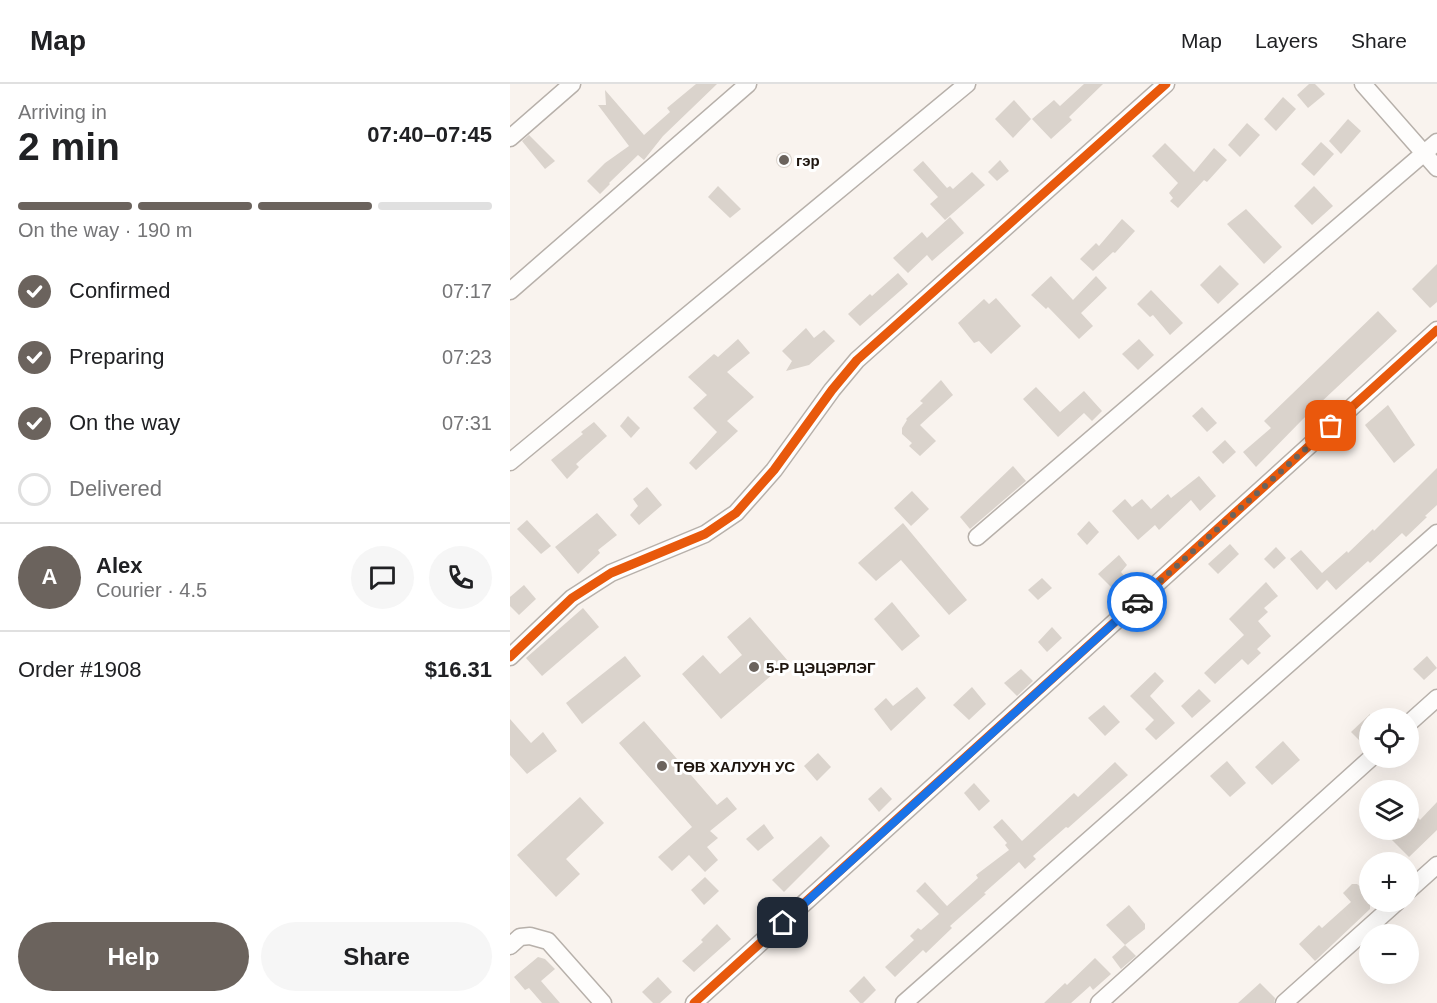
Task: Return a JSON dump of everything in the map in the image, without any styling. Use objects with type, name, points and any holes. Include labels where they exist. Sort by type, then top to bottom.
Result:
[{"type":"street","points":[[510,138],[572,84]]},
{"type":"street","points":[[510,291],[748,84]]},
{"type":"street","points":[[510,462],[967,84]]},
{"type":"street","points":[[510,657],[572,598],[611,573],[705,534],[736,513],[774,471],[832,390],[857,360],[1166,84]]},
{"type":"street","points":[[1363,84],[1431,147],[1437,168]]},
{"type":"street","points":[[977,537],[1431,147]]},
{"type":"street","points":[[694,1003],[1437,330]]},
{"type":"street","points":[[904,1003],[1437,534]]},
{"type":"street","points":[[1419,714],[1437,698]]},
{"type":"street","points":[[1099,1003],[1360,768]]},
{"type":"street","points":[[1419,882],[1437,866]]},
{"type":"street","points":[[1284,1003],[1386,912]]},
{"type":"street","points":[[510,946],[520,937],[530,936],[548,941],[603,1003]]},
{"type":"building","points":[[696,84],[717,84],[663,136],[644,160],[638,155],[600,194],[587,181],[605,163],[629,146],[598,105],[606,105],[605,90],[644,135],[670,112],[667,108]]},
{"type":"building","points":[[1084,84],[1103,84],[1069,117],[1072,120],[1051,139],[1032,119],[1054,100],[1060,106]]},
{"type":"building","points":[[1309,84],[1315,84],[1325,94],[1308,108],[1297,95]]},
{"type":"building","points":[[1283,97],[1296,109],[1276,131],[1264,119]]},
{"type":"building","points":[[1014,100],[1031,119],[1013,138],[995,119]]},
{"type":"building","points":[[1348,119],[1361,131],[1341,154],[1329,141]]},
{"type":"building","points":[[1247,123],[1260,135],[1240,157],[1228,145]]},
{"type":"building","points":[[529,135],[555,161],[545,169],[522,141]]},
{"type":"building","points":[[1321,142],[1334,154],[1314,176],[1301,164]]},
{"type":"building","points":[[1165,143],[1194,172],[1214,148],[1227,160],[1207,182],[1204,180],[1178,208],[1170,201],[1173,198],[1169,193],[1178,183],[1152,156]]},
{"type":"building","name":"гэр","points":[[781,152],[787,152],[792,160],[790,166],[781,168],[776,163],[776,157]]},
{"type":"building","points":[[1000,160],[1009,171],[997,181],[988,172]]},
{"type":"building","points":[[923,161],[947,188],[950,186],[953,189],[972,172],[985,185],[945,220],[930,204],[938,197],[913,170]]},
{"type":"building","points":[[718,186],[741,209],[730,218],[708,197]]},
{"type":"building","points":[[1314,186],[1333,206],[1312,225],[1294,206]]},
{"type":"building","points":[[1246,209],[1282,247],[1264,264],[1227,224]]},
{"type":"building","points":[[950,217],[964,233],[932,261],[927,255],[908,273],[893,258],[922,232],[927,238]]},
{"type":"building","points":[[1122,219],[1135,231],[1115,253],[1113,252],[1093,271],[1080,259],[1096,243],[1099,246]]},
{"type":"building","points":[[1437,264],[1437,302],[1430,308],[1412,289]]},
{"type":"building","points":[[1220,265],[1239,284],[1218,304],[1200,285]]},
{"type":"building","points":[[898,273],[908,284],[860,326],[848,314]]},
{"type":"building","points":[[1051,276],[1073,300],[1096,276],[1107,288],[1081,313],[1093,326],[1079,339],[1048,307],[1046,309],[1031,295]]},
{"type":"building","points":[[1151,290],[1183,323],[1170,335],[1153,315],[1150,317],[1137,304]]},
{"type":"building","points":[[996,298],[1021,326],[991,354],[979,341],[974,343],[958,323],[984,299],[989,304]]},
{"type":"building","points":[[1378,311],[1397,331],[1303,419],[1256,467],[1243,452],[1271,428],[1264,421]]},
{"type":"building","points":[[806,328],[814,338],[824,330],[835,341],[809,365],[786,371],[792,361],[782,351]]},
{"type":"building","points":[[738,339],[750,353],[727,372],[754,397],[727,421],[738,431],[696,470],[689,463],[717,432],[693,408],[707,395],[688,377],[714,354],[718,357]]},
{"type":"building","points":[[1139,339],[1154,355],[1138,370],[1122,354]]},
{"type":"building","points":[[941,380],[953,395],[920,425],[936,441],[920,456],[909,446],[912,443],[902,434],[902,428],[906,419],[923,403],[920,401]]},
{"type":"building","points":[[1036,387],[1060,412],[1084,391],[1102,411],[1092,421],[1084,413],[1058,437],[1023,399]]},
{"type":"building","points":[[1388,405],[1415,445],[1394,463],[1365,425]]},
{"type":"building","points":[[1202,407],[1217,423],[1207,432],[1192,416]]},
{"type":"building","points":[[628,416],[640,428],[631,438],[620,426]]},
{"type":"building","points":[[594,422],[607,436],[576,464],[579,467],[567,479],[551,460]]},
{"type":"building","points":[[1225,440],[1236,452],[1223,464],[1212,452]]},
{"type":"building","points":[[1013,466],[1026,481],[970,529],[960,517]]},
{"type":"building","points":[[1437,468],[1437,505],[1406,537],[1402,533],[1336,590],[1327,580],[1317,590],[1290,559],[1301,550],[1322,573],[1347,551],[1348,553],[1373,529],[1374,531]]},
{"type":"building","points":[[1199,476],[1216,496],[1200,511],[1191,500],[1159,530],[1155,525],[1138,540],[1112,511],[1125,499],[1132,507],[1142,499],[1151,509],[1168,494],[1171,498]]},
{"type":"building","points":[[647,487],[662,505],[639,525],[630,515],[638,506],[633,499]]},
{"type":"building","points":[[912,491],[929,509],[911,526],[894,508]]},
{"type":"building","points":[[597,513],[617,535],[598,550],[600,553],[578,574],[555,547]]},
{"type":"building","points":[[527,520],[551,546],[541,554],[517,529]]},
{"type":"building","points":[[1089,521],[1099,532],[1087,545],[1077,534]]},
{"type":"building","points":[[903,523],[967,600],[949,615],[901,560],[876,581],[858,563]]},
{"type":"building","points":[[1230,544],[1239,554],[1218,574],[1208,564]]},
{"type":"building","points":[[1276,547],[1286,558],[1274,569],[1264,559]]},
{"type":"building","points":[[1119,555],[1127,565],[1121,572],[1127,579],[1114,590],[1098,574]]},
{"type":"building","points":[[1042,578],[1052,588],[1038,600],[1028,590]]},
{"type":"building","points":[[1266,582],[1278,596],[1264,608],[1268,612],[1258,621],[1271,636],[1257,649],[1261,653],[1248,665],[1242,659],[1215,684],[1204,673],[1244,635],[1229,619]]},
{"type":"building","points":[[524,585],[536,599],[519,615],[510,606],[510,597]]},
{"type":"building","points":[[892,602],[920,636],[902,651],[874,619]]},
{"type":"building","points":[[583,608],[599,627],[542,676],[526,658]]},
{"type":"building","name":"5-Р ЦЭЦЭРЛЭГ","points":[[750,617],[788,661],[721,719],[682,674],[703,655],[720,674],[742,655],[727,637]]},
{"type":"building","points":[[1052,627],[1062,638],[1047,652],[1038,642]]},
{"type":"building","points":[[625,656],[641,676],[582,724],[566,703]]},
{"type":"building","points":[[1427,656],[1437,668],[1424,680],[1413,669]]},
{"type":"building","points":[[1021,669],[1033,681],[1017,696],[1004,683]]},
{"type":"building","points":[[1155,672],[1164,681],[1150,696],[1175,723],[1156,740],[1145,729],[1154,720],[1130,696]]},
{"type":"building","points":[[917,687],[926,698],[891,731],[874,709],[886,698],[893,706]]},
{"type":"building","points":[[972,687],[986,704],[969,720],[953,705]]},
{"type":"building","points":[[1199,689],[1211,701],[1192,718],[1181,706]]},
{"type":"building","points":[[1104,705],[1120,722],[1105,736],[1088,718]]},
{"type":"building","points":[[510,719],[531,743],[543,732],[557,751],[527,774],[510,755]]},
{"type":"building","points":[[644,721],[717,805],[727,797],[737,809],[710,831],[718,838],[707,847],[718,860],[705,872],[689,855],[672,871],[658,857],[692,827],[619,743]]},
{"type":"building","points":[[1359,724],[1359,740],[1351,732]]},
{"type":"building","points":[[1283,741],[1300,760],[1272,785],[1255,767]]},
{"type":"building","points":[[818,753],[831,767],[817,781],[804,766]]},
{"type":"building","points":[[1227,761],[1246,783],[1230,797],[1210,776]]},
{"type":"building","points":[[1115,762],[1128,775],[1033,856],[1036,859],[1025,869],[1019,862],[950,926],[952,928],[926,953],[923,950],[895,977],[885,967],[914,940],[910,936],[918,928],[921,930],[939,914],[916,891],[925,882],[947,906],[978,878],[976,875],[1009,850],[1005,845],[1007,843],[993,827],[1002,819],[1022,841],[1074,793],[1078,797]]},
{"type":"building","points":[[974,783],[990,801],[979,811],[964,793]]},
{"type":"building","points":[[881,787],[892,799],[879,812],[868,799]]},
{"type":"building","points":[[580,797],[604,823],[566,859],[580,874],[556,897],[517,855]]},
{"type":"building","points":[[1437,802],[1437,830],[1414,852],[1404,852],[1392,840],[1419,840],[1420,820]]},
{"type":"building","points":[[764,824],[774,838],[758,851],[746,839]]},
{"type":"building","points":[[821,836],[830,846],[784,892],[772,880]]},
{"type":"building","points":[[705,877],[719,891],[704,905],[691,890]]},
{"type":"building","points":[[1352,884],[1357,884],[1359,886],[1359,912],[1367,912],[1315,961],[1299,944],[1319,925],[1322,928],[1351,902],[1343,893]]},
{"type":"building","points":[[1129,905],[1145,924],[1145,929],[1125,945],[1106,925]]},
{"type":"building","points":[[717,924],[731,939],[694,972],[682,961],[703,942],[701,940]]},
{"type":"building","points":[[1125,945],[1136,956],[1121,969],[1112,957]]},
{"type":"building","points":[[538,957],[545,959],[555,969],[541,981],[560,1003],[542,1003],[529,988],[525,990],[514,977]]},
{"type":"building","points":[[1095,958],[1111,974],[1093,990],[1090,986],[1071,1003],[1044,1003],[1065,983],[1067,985]]},
{"type":"building","points":[[864,976],[876,990],[863,1003],[860,1003],[849,991]]},
{"type":"building","points":[[658,977],[672,992],[660,1003],[653,1003],[642,992]]},
{"type":"building","points":[[1260,983],[1275,998],[1274,1003],[1238,1003]]},
{"type":"cycle path","points":[[510,657],[572,598],[611,573],[705,534],[736,513],[774,470],[832,390],[857,360],[1166,84]]},
{"type":"cycle path","points":[[694,1003],[1437,330]]},
{"type":"way so far","points":[[1137,602],[1331,426]]},
{"type":"place","name":"гэр","points":[[784,160]]},
{"type":"place","name":"5-Р ЦЭЦЭРЛЭГ","points":[[754,667]]},
{"type":"place","name":"ТӨВ ХАЛУУН УС","points":[[662,766]]},
{"type":"route","points":[[783,923],[1137,602]]}]
